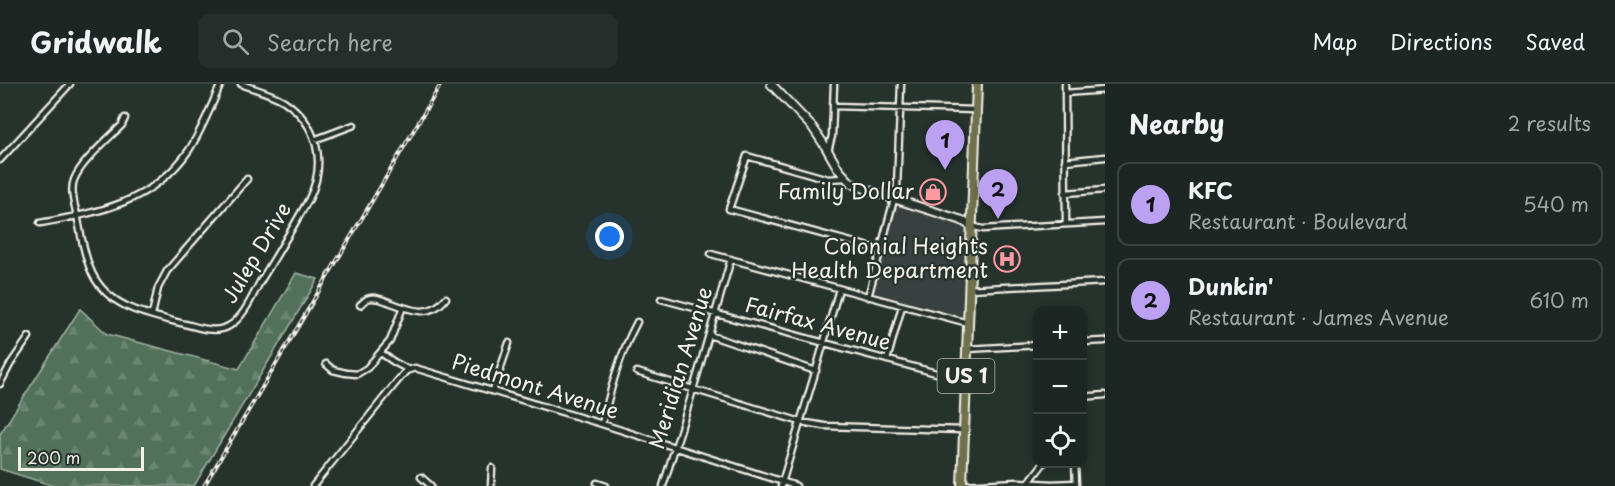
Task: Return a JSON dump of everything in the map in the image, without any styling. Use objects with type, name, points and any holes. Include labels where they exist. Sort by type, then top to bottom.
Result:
[{"type":"main road","name":"US 1","points":[[962,485],[977,84]]},
{"type":"street","points":[[0,160],[70,84]]},
{"type":"street","points":[[40,223],[78,216],[126,202],[148,190],[184,156],[198,135],[221,84]]},
{"type":"street","name":"Julep Drive","points":[[126,118],[76,174],[72,190],[92,272],[111,297],[123,305],[208,330],[222,329],[235,321],[250,300],[313,191],[319,164],[314,140],[304,121],[283,101],[240,84]]},
{"type":"street","points":[[771,84],[806,120],[845,178],[856,186],[983,229],[1105,222]]},
{"type":"street","points":[[828,151],[832,136],[834,84]]},
{"type":"street","points":[[868,297],[898,181],[901,84]]},
{"type":"street","points":[[1065,84],[1066,224]]},
{"type":"street","points":[[1065,93],[1105,90]]},
{"type":"street","points":[[833,106],[976,110]]},
{"type":"street","points":[[314,140],[354,126]]},
{"type":"street","points":[[845,178],[828,179],[747,156],[729,209],[881,250]]},
{"type":"street","points":[[1065,161],[1105,157]]},
{"type":"street","points":[[152,315],[158,288],[167,271],[247,178]]},
{"type":"street","points":[[1065,193],[1105,190]]},
{"type":"street","points":[[711,254],[968,323]]},
{"type":"street","name":"Meridian Avenue","points":[[663,486],[730,259]]},
{"type":"street","points":[[969,289],[1105,282]]},
{"type":"street","points":[[782,484],[839,289]]},
{"type":"street","points":[[360,305],[367,299],[377,298],[423,312],[442,304],[446,298]]},
{"type":"street","name":"Fairfax Avenue","points":[[661,298],[966,381]]},
{"type":"street","points":[[887,360],[902,306]]},
{"type":"street","points":[[326,364],[333,370],[346,373],[357,374],[367,368],[392,338],[402,307]]},
{"type":"street","points":[[602,424],[613,378],[625,344],[637,322]]},
{"type":"street","points":[[709,335],[816,370]]},
{"type":"street","points":[[0,384],[29,337]]},
{"type":"street","points":[[1087,342],[1105,341]]},
{"type":"street","points":[[493,391],[509,343]]},
{"type":"street","points":[[967,349],[1033,345]]},
{"type":"street","points":[[313,486],[395,384],[409,370],[381,353]]},
{"type":"street","name":"Piedmont Avenue","points":[[409,370],[419,369],[493,391],[602,424],[782,484],[796,486]]},
{"type":"street","points":[[637,372],[801,422],[824,426],[964,430]]},
{"type":"street","points":[[1087,397],[1105,395]]},
{"type":"street","points":[[491,486],[492,468]]},
{"type":"street","points":[[1029,482],[1040,468]]},
{"type":"street","points":[[962,485],[1029,482],[1076,484],[1075,468]]},
{"type":"street","points":[[421,477],[431,486]]},
{"type":"street","points":[[597,483],[606,486]]},
{"type":"shaded area","points":[[897,202],[968,228],[963,320],[872,294]]},
{"type":"green space","points":[[296,273],[318,279],[194,486],[54,486],[0,469],[0,434],[80,309],[107,334],[239,369]]},
{"type":"railway","points":[[204,486],[441,84]]},
{"type":"place","name":"KFC","points":[[945,170]]},
{"type":"place","name":"Family Dollar","points":[[933,192]]},
{"type":"place","name":"Dunkin'","points":[[998,219]]},
{"type":"place","name":"Colonial Heights Health Department","points":[[1007,259]]}]
